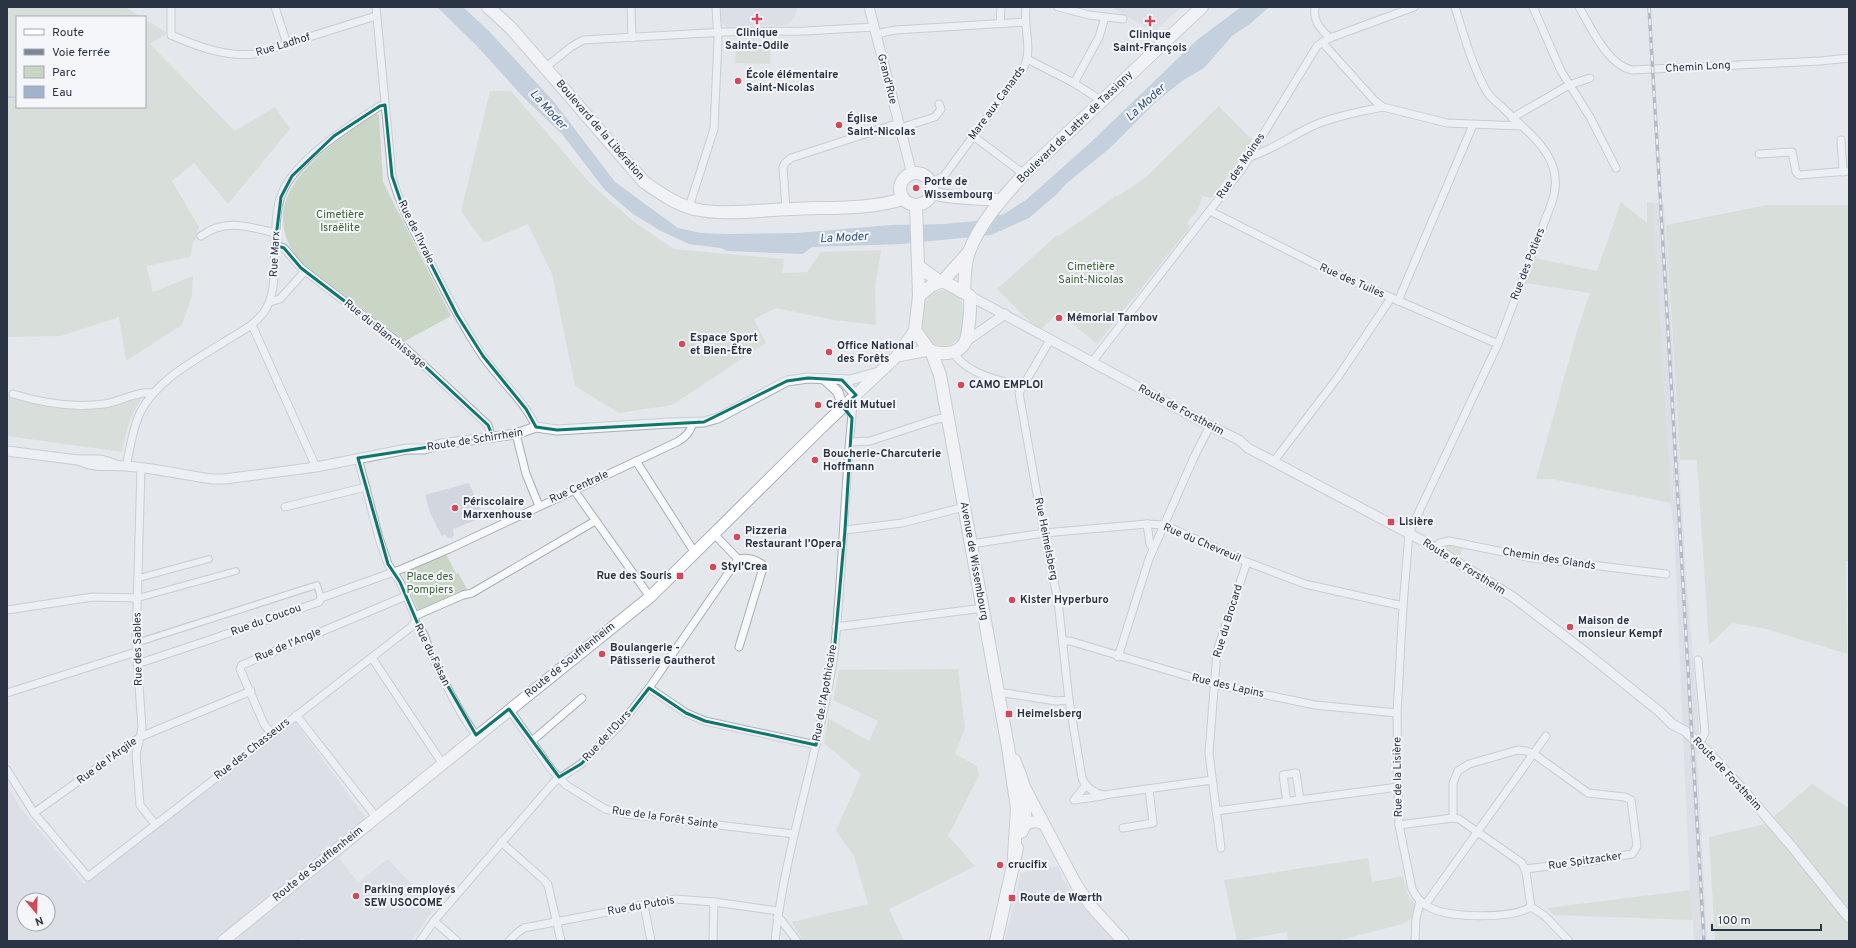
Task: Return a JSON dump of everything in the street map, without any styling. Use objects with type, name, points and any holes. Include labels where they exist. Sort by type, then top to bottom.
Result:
[{"type":"main road","name":"Boulevard de la Libération","points":[[488,7],[511,28],[644,182],[666,198],[689,207],[729,213],[877,205],[903,199]]},
{"type":"main road","name":"Boulevard de Lattre de Tassigny","points":[[969,251],[997,205],[1024,174],[1202,7]]},
{"type":"main road","points":[[931,188],[926,202],[916,205],[911,205],[903,199],[900,189],[903,179],[912,174],[923,175],[931,188],[951,198],[979,198],[997,205]]},
{"type":"main road","points":[[916,205],[919,296],[915,330],[930,350]]},
{"type":"main road","points":[[919,296],[932,285],[941,281],[969,251]]},
{"type":"main road","points":[[940,374],[953,352],[965,342],[971,306],[967,294],[965,270],[969,251]]},
{"type":"main road","points":[[918,261],[941,281],[967,294]]},
{"type":"main road","name":"Route de Soufflenheim","points":[[223,941],[476,735],[650,597],[897,356],[915,330]]},
{"type":"main road","points":[[897,356],[930,350],[953,352]]},
{"type":"main road","name":"Avenue de Wissembourg","points":[[930,350],[940,374],[1012,776],[1023,812],[996,941]]},
{"type":"main road","name":"Avenue de Wissembourg","points":[[1008,747],[1025,788],[1022,832],[1014,856]]},
{"type":"main road","points":[[1025,788],[1077,886],[1091,906],[1119,940]]},
{"type":"main road","points":[[1023,812],[1042,821]]},
{"type":"main road","points":[[1022,832],[1025,825],[1030,822],[1042,821]]},
{"type":"street","name":"Rue Ladhof","points":[[171,7],[172,35],[197,46],[237,56],[255,54],[376,16]]},
{"type":"street","points":[[275,7],[287,44]]},
{"type":"street","name":"Rue de l'Ivraie","points":[[376,7],[392,176],[404,211],[457,315],[483,356],[526,409],[536,427]]},
{"type":"street","points":[[631,7],[632,38]]},
{"type":"street","points":[[689,207],[714,128],[717,32],[716,7]]},
{"type":"street","name":"Grand'Rue","points":[[869,7],[912,174]]},
{"type":"street","points":[[1000,23],[1001,7]]},
{"type":"street","name":"Mare aux Canards","points":[[931,188],[944,176],[1024,68],[1028,48],[1025,22],[1026,7]]},
{"type":"street","points":[[1058,7],[1089,15],[1123,19]]},
{"type":"street","points":[[1316,7],[1315,16],[1318,26],[1330,38]]},
{"type":"street","name":"Rue des Moines","points":[[1092,362],[1250,157],[1314,51],[1322,42],[1414,7]]},
{"type":"street","name":"Rue des Potiers","points":[[1409,534],[1498,344],[1556,188],[1554,170],[1548,154],[1489,94],[1480,79],[1454,7]]},
{"type":"street","points":[[1533,7],[1561,71],[1590,116],[1616,168]]},
{"type":"street","name":"Chemin Long","points":[[1579,7],[1610,56],[1622,66],[1632,70],[1820,61],[1849,58]]},
{"type":"street","points":[[1074,83],[1098,37],[1105,17]]},
{"type":"street","points":[[546,68],[571,47],[583,40],[717,32],[813,30],[875,31],[1025,22]]},
{"type":"street","points":[[1322,42],[1374,100],[1383,107],[1440,122],[1473,125],[1521,126]]},
{"type":"street","points":[[1027,59],[1074,83],[1102,101]]},
{"type":"street","points":[[1512,118],[1569,85],[1590,78]]},
{"type":"street","points":[[786,209],[783,167],[791,158],[934,117],[941,110],[939,104]]},
{"type":"street","name":"Rue Marx","points":[[124,463],[140,412],[152,393],[162,383],[252,325],[264,312],[270,302],[274,284],[276,233],[281,197],[292,176],[334,136],[380,106],[385,105]]},
{"type":"street","points":[[1250,157],[1272,148],[1322,123],[1353,113],[1383,107]]},
{"type":"street","points":[[1274,461],[1338,378],[1394,299],[1473,125]]},
{"type":"street","points":[[973,136],[1024,174]]},
{"type":"street","points":[[1759,154],[1792,152],[1796,172],[1799,175],[1846,172],[1841,140]]},
{"type":"street","name":"Rue des Tuiles","points":[[1210,210],[1323,268],[1498,344]]},
{"type":"street","points":[[201,236],[213,228],[239,224],[276,233]]},
{"type":"street","name":"Rue du Blanchissage","points":[[276,245],[284,248],[305,271],[401,344],[488,425],[491,437]]},
{"type":"street","points":[[270,302],[280,299],[305,271]]},
{"type":"street","name":"Route de Forstheim","points":[[967,294],[1210,426],[1239,440],[1248,448],[1409,534],[1513,597],[1584,651],[1660,712],[1672,724],[1681,729],[1699,744],[1745,792],[1793,848],[1849,918]]},
{"type":"street","points":[[965,342],[1005,314]]},
{"type":"street","points":[[252,325],[316,468]]},
{"type":"street","points":[[953,352],[960,363],[972,371],[1017,386],[1020,389],[1024,385],[1050,340]]},
{"type":"street","name":"Route de Schirrhein","points":[[7,451],[78,460],[101,460],[212,479],[225,479],[316,468],[358,458],[407,449],[424,449],[441,444],[516,434],[536,427],[557,430],[670,422],[704,422],[718,418],[787,381],[808,378],[850,380],[879,372]]},
{"type":"street","points":[[824,379],[850,401]]},
{"type":"street","points":[[842,380],[850,401]]},
{"type":"street","name":"Rue Heimelsberg","points":[[1020,389],[1019,398],[1058,601],[1069,700],[1082,778],[1086,785]]},
{"type":"street","points":[[13,394],[45,402],[81,406],[105,404],[145,392],[152,393]]},
{"type":"street","name":"Rue de l'Apothicaire","points":[[775,941],[778,914],[794,834],[816,745],[832,665],[845,530],[853,405],[850,401]]},
{"type":"street","points":[[850,442],[870,442],[947,417]]},
{"type":"street","name":"Rue Centrale","points":[[392,572],[449,549],[684,438],[690,431],[693,423]]},
{"type":"street","points":[[1118,657],[1154,549],[1195,455],[1210,426]]},
{"type":"street","points":[[516,434],[526,474],[539,506]]},
{"type":"street","name":"Rue du Faisan","points":[[358,458],[379,538],[388,564],[392,572],[397,577],[406,596],[415,619],[426,640],[434,662],[476,735]]},
{"type":"street","points":[[636,461],[695,553]]},
{"type":"street","name":"Rue des Sables","points":[[141,468],[136,652],[142,728],[136,754],[140,805],[155,824]]},
{"type":"street","points":[[285,507],[366,487]]},
{"type":"street","points":[[574,490],[650,597]]},
{"type":"street","points":[[845,530],[902,522],[964,506]]},
{"type":"street","name":"Rue des Chasseurs","points":[[34,813],[88,877],[296,715],[372,658],[415,619],[463,595],[472,594],[595,521]]},
{"type":"street","points":[[1147,524],[1150,544],[1154,549]]},
{"type":"street","name":"Rue du Chevreuil","points":[[971,544],[1044,533],[1147,524],[1164,525],[1247,562],[1305,584],[1403,606]]},
{"type":"street","points":[[714,534],[738,559],[745,558],[758,561],[762,564],[763,568],[739,647]]},
{"type":"street","name":"Rue de la Lisière","points":[[1409,534],[1397,713],[1399,825],[1410,884],[1414,893],[1423,903]]},
{"type":"street","name":"Chemin des Glands","points":[[1434,548],[1440,543],[1449,541],[1533,558],[1666,574]]},
{"type":"street","points":[[139,578],[209,559]]},
{"type":"street","name":"Rue de l'Ours","points":[[420,941],[434,921],[559,777],[580,764],[621,724],[649,688],[738,559]]},
{"type":"street","name":"Rue du Brocard","points":[[1221,848],[1209,753],[1217,651],[1247,562]]},
{"type":"street","points":[[7,610],[93,597],[138,598],[236,571]]},
{"type":"street","name":"Rue du Coucou","points":[[137,664],[319,602],[321,598],[392,572]]},
{"type":"street","points":[[136,643],[317,585],[321,598]]},
{"type":"street","name":"Rue de l'Angle","points":[[272,734],[264,724],[251,691],[240,669],[242,665],[406,596]]},
{"type":"street","points":[[836,627],[983,608]]},
{"type":"street","name":"Rue des Lapins","points":[[1063,641],[1214,684],[1315,705],[1397,713]]},
{"type":"street","points":[[7,693],[136,652]]},
{"type":"street","points":[[372,658],[442,763]]},
{"type":"street","points":[[1698,660],[1705,733],[1699,744]]},
{"type":"street","points":[[649,688],[686,713],[704,721],[816,745]]},
{"type":"street","name":"Rue de l'Argile","points":[[34,813],[140,737],[251,691]]},
{"type":"street","points":[[998,692],[1056,701],[1069,700]]},
{"type":"street","points":[[532,741],[582,698]]},
{"type":"street","name":"Rue de la Forêt Sainte","points":[[509,709],[551,769],[579,795],[605,809],[627,814],[794,834]]},
{"type":"street","points":[[296,715],[376,817]]},
{"type":"street","points":[[1415,941],[1416,920],[1423,903],[1479,831],[1546,736]]},
{"type":"street","name":"Rue Spitzacker","points":[[1453,818],[1454,780],[1461,768],[1515,750],[1526,751],[1534,754],[1588,793],[1630,799],[1633,806],[1637,846],[1634,852],[1625,856],[1525,869]]},
{"type":"street","points":[[7,770],[34,813]]},
{"type":"street","points":[[1286,802],[1283,775],[1296,773],[1300,800]]},
{"type":"street","points":[[1104,795],[1096,793],[1086,785],[1074,800],[1212,780]]},
{"type":"street","points":[[1216,811],[1398,787]]},
{"type":"street","points":[[1123,828],[1152,823],[1149,789]]},
{"type":"street","points":[[1399,825],[1453,818],[1465,821],[1520,861],[1525,869],[1531,907],[1544,916],[1568,941]]},
{"type":"street","points":[[501,842],[544,880],[550,891],[561,941]]},
{"type":"street","name":"Rue du Putois","points":[[509,941],[524,928],[675,899],[714,902],[778,914]]},
{"type":"street","points":[[712,941],[714,902]]},
{"type":"street","points":[[1423,903],[1441,912],[1477,915],[1516,913],[1531,907]]},
{"type":"street","points":[[644,905],[650,941]]},
{"type":"street","points":[[778,914],[797,941]]},
{"type":"street","points":[[434,921],[457,941]]},
{"type":"highlighted area","points":[[385,105],[392,176],[404,211],[457,315],[483,356],[526,409],[536,427],[557,430],[704,422],[787,381],[808,378],[842,380],[856,395],[843,407],[852,418],[845,530],[833,665],[816,745],[705,721],[686,713],[649,688],[621,724],[581,764],[559,777],[509,709],[476,735],[434,662],[400,582],[388,564],[358,458],[493,437],[488,425],[401,344],[301,268],[284,248],[275,245],[281,197],[292,176],[334,136],[380,106]]},
{"type":"shaded area","name":"Clinique Sainte-Odile","points":[[720,7],[798,7],[795,16],[787,25],[726,27],[721,21]]},
{"type":"shaded area","name":"Clinique Saint-François","points":[[1114,7],[1181,7],[1154,32],[1116,10]]},
{"type":"shaded area","points":[[1653,203],[1664,203],[1686,576],[1699,730],[1697,755],[1707,941],[1694,941],[1690,890],[1674,528],[1670,499]]},
{"type":"shaded area","name":"Périscolaire Marxenhouse","points":[[469,483],[484,517],[453,529],[454,535],[452,538],[448,538],[445,534],[442,536],[430,513],[425,495]]},
{"type":"shaded area","points":[[295,722],[373,828],[339,858],[358,882],[388,859],[434,909],[411,941],[305,941],[302,938],[298,941],[7,941],[7,786],[22,810],[84,884]]},
{"type":"shaded area","points":[[1058,866],[1064,881],[1087,912],[1114,941],[1005,941],[1021,873]]},
{"type":"green space","points":[[7,7],[126,7],[140,16],[16,16],[16,108],[146,108],[146,20],[167,33],[150,44],[235,131],[275,107],[290,129],[228,204],[194,163],[172,181],[199,227],[197,231],[199,234],[193,242],[190,257],[146,266],[153,292],[193,276],[192,296],[182,325],[126,361],[119,317],[61,336],[7,337]]},
{"type":"green space","points":[[736,44],[771,45],[770,64],[735,63]]},
{"type":"green space","points":[[490,91],[511,91],[590,183],[633,221],[674,249],[784,259],[782,273],[807,272],[821,252],[881,250],[875,289],[876,325],[834,320],[776,308],[754,319],[766,343],[672,405],[619,413],[575,386],[552,274],[528,224],[484,243],[461,211]]},
{"type":"green space","name":"Cimetière Saint-Nicolas","points":[[1219,106],[1252,140],[1233,170],[1211,198],[1203,196],[1197,211],[1187,223],[1190,227],[1097,344],[1059,312],[1041,329],[1033,325],[997,289],[1057,235],[1059,236],[1116,196],[1145,178]]},
{"type":"green space","name":"Cimetière Israëlite","points":[[376,113],[379,115],[383,182],[451,316],[405,341],[298,260],[285,233],[283,214],[288,196],[298,179],[311,163],[327,149],[344,135]]},
{"type":"green space","points":[[1621,202],[1647,223],[1647,202],[1653,203],[1671,503],[1552,479],[1536,479],[1575,338],[1590,293],[1525,283],[1535,258],[1597,271]]},
{"type":"green space","points":[[1767,205],[1849,205],[1849,561],[1846,561],[1847,654],[1767,629],[1732,623],[1709,645],[1697,460],[1680,460],[1666,225]]},
{"type":"green space","points":[[945,290],[955,293],[961,300],[965,310],[965,320],[963,330],[958,339],[951,344],[941,346],[931,343],[925,336],[921,327],[921,317],[923,307],[928,298],[935,292]]},
{"type":"green space","points":[[7,393],[27,399],[103,408],[143,397],[129,423],[122,452],[7,436]]},
{"type":"green space","points":[[1445,546],[1463,547],[1460,556],[1445,549]]},
{"type":"green space","name":"Place des Pompiers","points":[[446,554],[456,574],[458,573],[467,589],[418,610],[404,577],[404,573]]},
{"type":"green space","points":[[958,669],[965,728],[955,754],[977,766],[979,776],[948,836],[975,866],[889,909],[904,941],[803,941],[792,922],[868,904],[854,856],[836,831],[861,774],[824,743],[828,718],[869,741],[878,721],[833,700],[839,670]]},
{"type":"green space","points":[[1812,784],[1849,808],[1849,941],[1715,941],[1709,837],[1765,824]]},
{"type":"green space","points":[[1368,858],[1372,882],[1403,876],[1409,898],[1425,911],[1402,924],[1337,941],[1288,941],[1287,932],[1237,941],[1224,880]]},
{"type":"green space","points":[[1690,890],[1693,920],[1554,915],[1547,908]]},
{"type":"water","name":"La Moder","points":[[437,7],[463,7],[488,30],[555,103],[615,182],[678,228],[701,233],[727,234],[797,233],[891,225],[944,224],[976,221],[1004,214],[1026,200],[1090,143],[1197,40],[1241,7],[1269,7],[1250,24],[1232,36],[1204,68],[1182,81],[1157,101],[1110,148],[1067,183],[1056,195],[1029,218],[991,235],[902,244],[812,247],[803,254],[727,251],[721,248],[689,244],[659,230],[633,214],[605,190],[562,134],[525,99],[476,45]]},
{"type":"waterway","points":[[7,97],[16,97]]},
{"type":"railway","points":[[1649,7],[1704,941]]},
{"type":"place","name":"Clinique Sainte-Odile","points":[[757,19]]},
{"type":"place","name":"Clinique Saint-François","points":[[1150,21]]},
{"type":"place","name":"École élémentaire Saint-Nicolas","points":[[738,81]]},
{"type":"place","name":"Église Saint-Nicolas","points":[[839,125]]},
{"type":"place","name":"Porte de Wissembourg","points":[[916,188]]},
{"type":"place","name":"Mémorial Tambov","points":[[1059,318]]},
{"type":"place","name":"Espace Sport et Bien-Être","points":[[682,344]]},
{"type":"place","name":"Office National des Forêts","points":[[829,352]]},
{"type":"place","name":"CAMO EMPLOI","points":[[961,385]]},
{"type":"place","name":"Crédit Mutuel","points":[[818,405]]},
{"type":"place","name":"Boucherie-Charcuterie Hoffmann","points":[[815,460]]},
{"type":"place","name":"Périscolaire Marxenhouse","points":[[455,508]]},
{"type":"place","name":"Lisière","points":[[1391,522]]},
{"type":"place","name":"Pizzeria Restaurant l’Opera","points":[[737,537]]},
{"type":"place","name":"Styl'Crea","points":[[713,567]]},
{"type":"place","name":"Rue des Souris","points":[[680,576]]},
{"type":"place","name":"Kister Hyperburo","points":[[1012,600]]},
{"type":"place","name":"Maison de monsieur Kempf","points":[[1570,627]]},
{"type":"place","name":"Boulangerie - Pâtisserie Gautherot","points":[[602,654]]},
{"type":"place","name":"Heimelsberg","points":[[1009,714]]},
{"type":"place","name":"crucifix","points":[[1000,865]]},
{"type":"place","name":"Parking employés SEW USOCOME","points":[[356,896]]},
{"type":"place","name":"Route de Wœrth","points":[[1012,898]]}]
